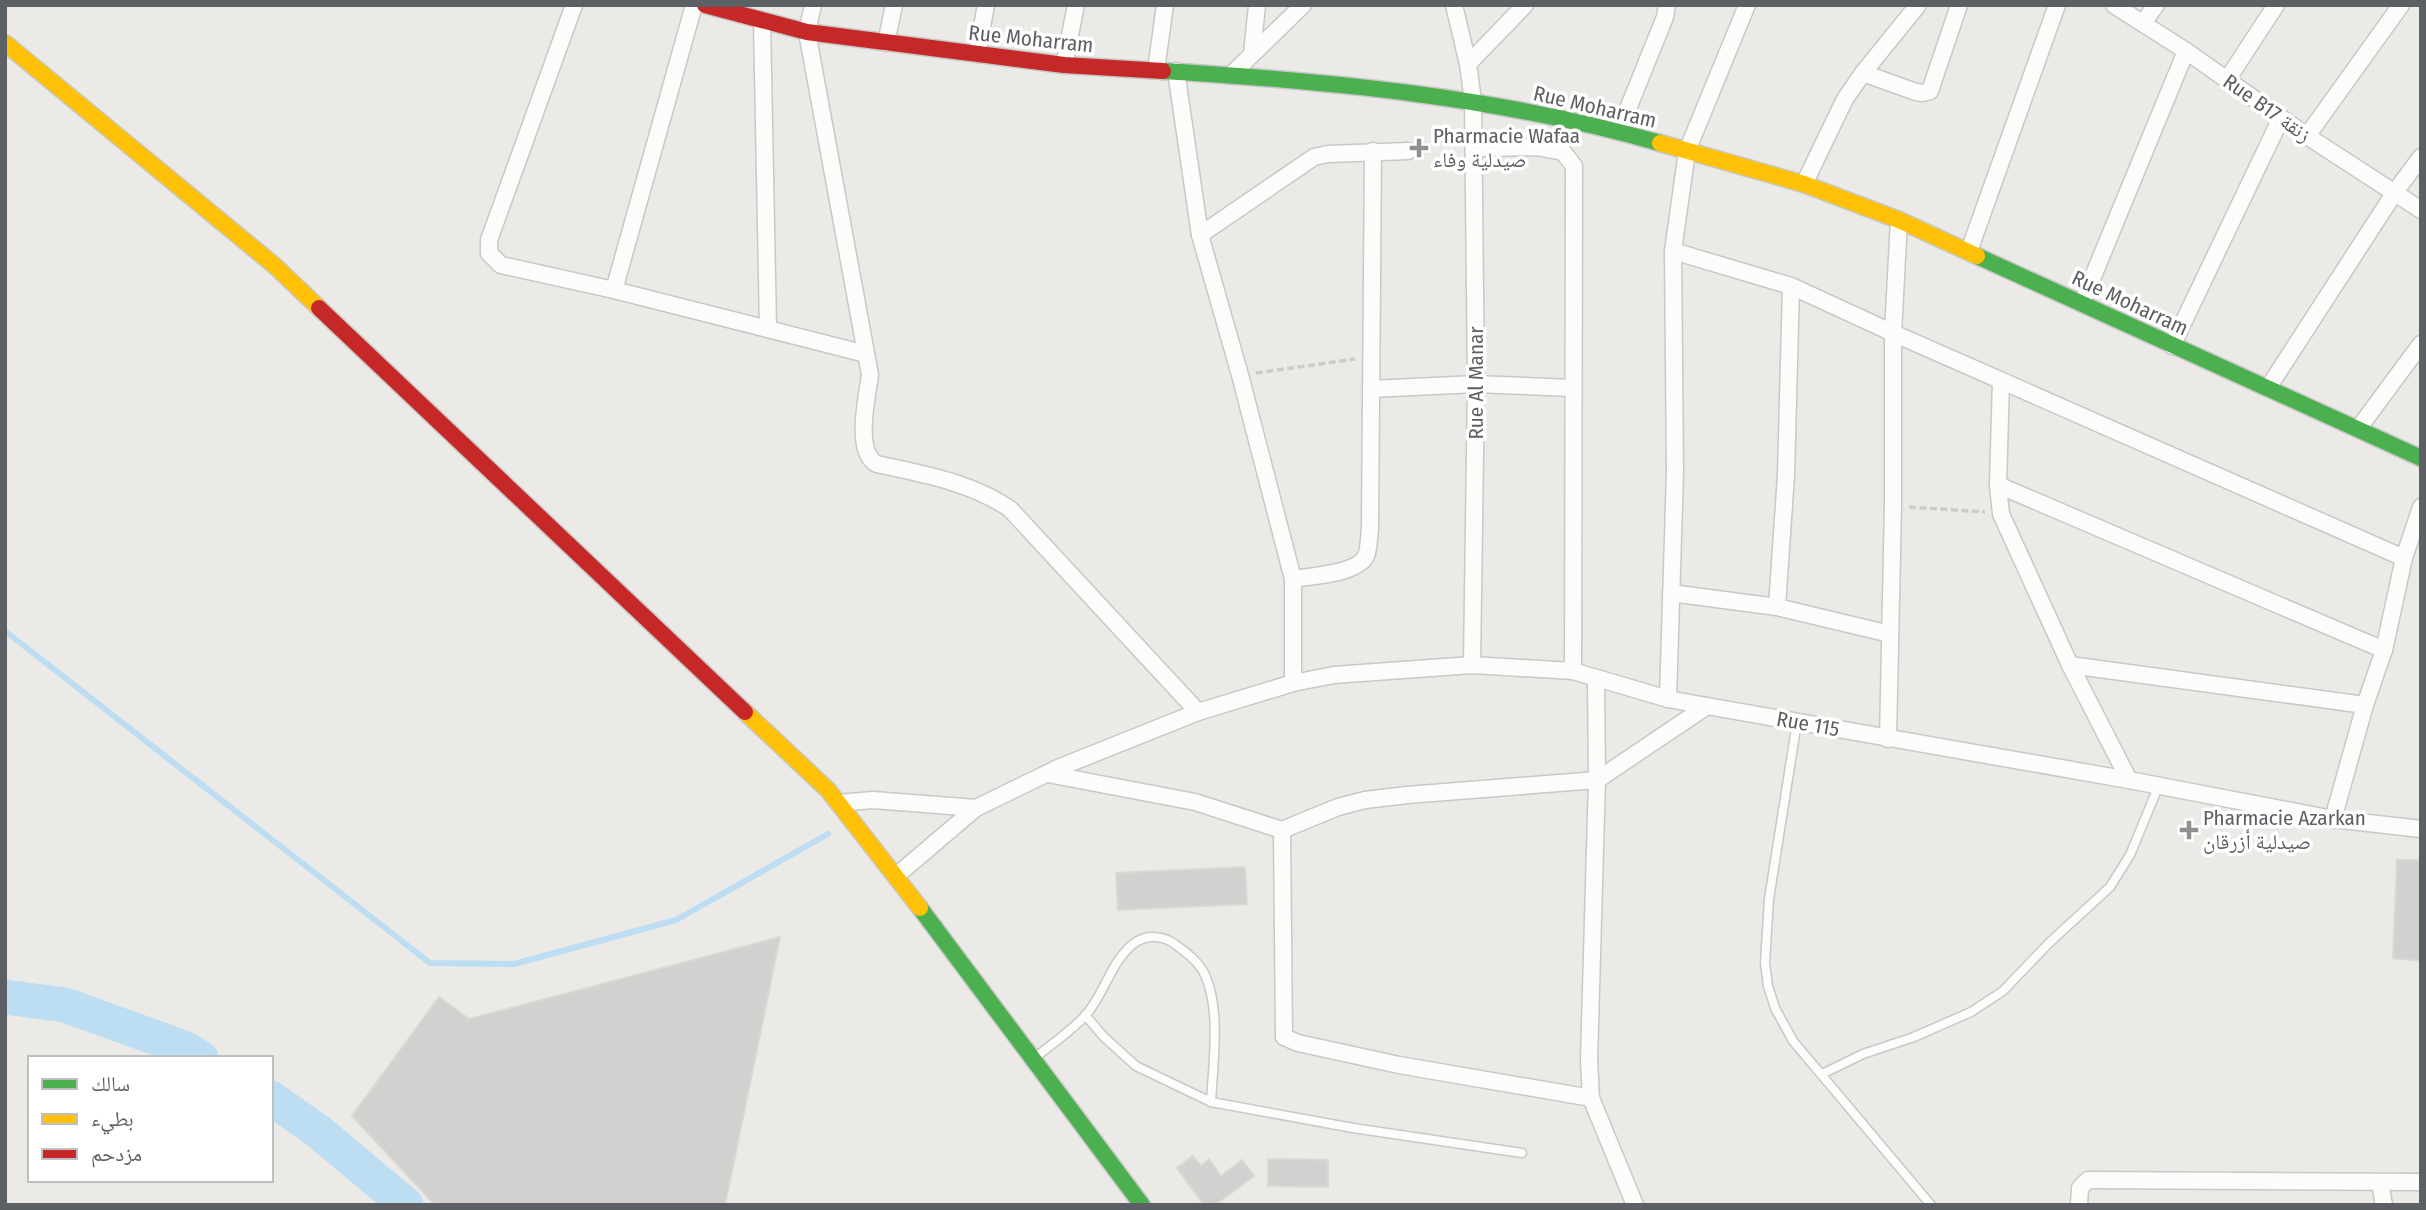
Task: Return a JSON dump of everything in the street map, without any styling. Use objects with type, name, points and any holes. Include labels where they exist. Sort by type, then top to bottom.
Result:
[{"type":"street","points":[[574,5],[488,246],[491,256],[501,265],[614,290],[866,354]]},
{"type":"street","points":[[614,290],[694,5]]},
{"type":"street","name":"Rue Moharram","points":[[705,5],[726,7],[807,32],[886,43],[1063,65],[1231,75],[1473,101],[1619,131],[1804,184],[1899,220],[2421,458]]},
{"type":"street","points":[[813,5],[807,32],[870,375],[864,444],[870,461],[963,485],[1010,509],[1198,712]]},
{"type":"street","points":[[886,43],[894,5]]},
{"type":"street","points":[[977,54],[986,5]]},
{"type":"street","points":[[1063,65],[1076,5]]},
{"type":"street","points":[[1156,70],[1165,5]]},
{"type":"street","points":[[1252,54],[1257,5]]},
{"type":"street","points":[[1231,75],[1303,5]]},
{"type":"street","name":"Rue Al Manar","points":[[1454,5],[1468,64],[1473,101],[1476,384],[1472,665]]},
{"type":"street","points":[[1468,64],[1525,5]]},
{"type":"street","points":[[1619,131],[1665,17],[1667,5]]},
{"type":"street","points":[[1668,699],[1675,472],[1673,251],[1688,151],[1747,5]]},
{"type":"street","points":[[1804,184],[1845,99],[1917,5]]},
{"type":"street","points":[[1863,73],[1916,92],[1930,91],[1959,5]]},
{"type":"street","points":[[1969,251],[2057,5]]},
{"type":"street","name":"Rue B17 زنقة","points":[[2114,5],[2421,210]]},
{"type":"street","points":[[2143,23],[2156,5]]},
{"type":"street","points":[[2227,80],[2276,5]]},
{"type":"street","points":[[2307,136],[2401,5]]},
{"type":"street","points":[[762,20],[768,329]]},
{"type":"street","points":[[5,43],[275,266],[828,790],[896,876],[1142,1205]]},
{"type":"street","points":[[2082,303],[2186,51]]},
{"type":"street","points":[[1176,71],[1200,235],[1293,579],[1293,683]]},
{"type":"street","points":[[2172,345],[2281,118]]},
{"type":"street","points":[[1474,148],[1536,147],[1563,152],[1574,166],[1573,671]]},
{"type":"street","points":[[1200,235],[1314,157],[1408,150]]},
{"type":"street","points":[[1293,579],[1359,565],[1367,555],[1370,528],[1373,151]]},
{"type":"street","points":[[2268,388],[2395,192],[2421,157]]},
{"type":"street","points":[[1888,739],[1893,505],[1893,333],[1899,220]]},
{"type":"street","points":[[1673,251],[1791,286],[2404,558]]},
{"type":"street","points":[[1777,607],[1786,474],[1791,286]]},
{"type":"street","points":[[2357,429],[2421,344]]},
{"type":"street","points":[[2001,381],[1998,485],[2001,514],[2070,665],[2129,780]]},
{"type":"street","points":[[1371,389],[1476,384],[1573,388]]},
{"type":"street","points":[[1998,485],[2384,650]]},
{"type":"street","points":[[2333,819],[2365,705],[2384,650],[2404,558],[2421,507]]},
{"type":"street","points":[[1671,593],[1777,607],[1890,634]]},
{"type":"street","name":"Rue 115","points":[[976,808],[1048,774],[1198,712],[1293,683],[1334,675],[1472,665],[1573,671],[1668,699],[2159,785],[2333,819],[2421,829]]},
{"type":"street","points":[[2070,665],[2365,705]]},
{"type":"street","points":[[1596,678],[1597,780],[1589,1060],[1591,1098],[1635,1205]]},
{"type":"street","points":[[1048,774],[1195,802],[1282,830],[1338,807],[1365,800],[1597,780],[1707,706]]},
{"type":"street","points":[[838,803],[873,800],[976,808]]},
{"type":"street","points":[[896,876],[976,808]]},
{"type":"street","points":[[1282,830],[1284,1037],[1298,1043],[1399,1065],[1591,1098]]},
{"type":"street","points":[[2079,1205],[2080,1188],[2088,1180],[2421,1182]]},
{"type":"street","points":[[2380,1182],[2384,1205]]},
{"type":"lane","points":[[1797,722],[1769,899],[1765,963],[1768,986],[1775,1008],[1793,1041],[1931,1205]]},
{"type":"lane","points":[[1822,1074],[1863,1054],[1914,1037],[1971,1012],[2004,991],[2049,943],[2110,887],[2130,855],[2159,785]]},
{"type":"lane","points":[[1034,1061],[1087,1017],[1123,954],[1138,940],[1153,937],[1169,939],[1192,958],[1204,973],[1211,991],[1215,1043],[1211,1102]]},
{"type":"lane","points":[[1087,1017],[1104,1037],[1136,1066],[1211,1102],[1353,1128],[1522,1153]]},
{"type":"path","points":[[1240,375],[1371,357]]},
{"type":"path","points":[[1893,505],[2001,514]]},
{"type":"building","points":[[2397,860],[2421,860],[2421,961],[2393,958]]},
{"type":"building","points":[[1245,867],[1247,904],[1118,910],[1116,873]]},
{"type":"building","points":[[780,937],[725,1205],[435,1205],[352,1116],[439,997],[469,1019]]},
{"type":"building","points":[[1193,1156],[1201,1166],[1209,1159],[1221,1176],[1242,1160],[1254,1176],[1215,1205],[1204,1205],[1177,1168]]},
{"type":"building","points":[[1268,1159],[1328,1160],[1328,1187],[1268,1186]]},
{"type":"waterway","points":[[5,631],[430,963],[514,964],[676,920],[828,834]]},
{"type":"waterway","points":[[5,997],[65,1005],[184,1048],[198,1056]]},
{"type":"waterway","points":[[273,1099],[319,1132],[406,1205]]},
{"type":"traffic: fast","points":[[1163,71],[1351,86],[1476,103],[1599,127],[1660,143]]},
{"type":"traffic: fast","points":[[1977,256],[2421,458]]},
{"type":"traffic: fast","points":[[920,908],[1142,1205]]},
{"type":"traffic: slow","points":[[5,43],[275,266],[319,308]]},
{"type":"traffic: slow","points":[[1660,143],[1804,184],[1899,220],[1977,256]]},
{"type":"traffic: slow","points":[[745,712],[828,790],[920,908]]},
{"type":"traffic: jam","points":[[705,5],[807,32],[1064,65],[1163,71]]},
{"type":"traffic: jam","points":[[319,308],[745,712]]},
{"type":"place","name":"Pharmacie Wafaa صيدلية وفاء","points":[[1419,148]]},
{"type":"place","name":"Pharmacie Azarkan صيدلية أزرقان","points":[[2189,830]]}]
